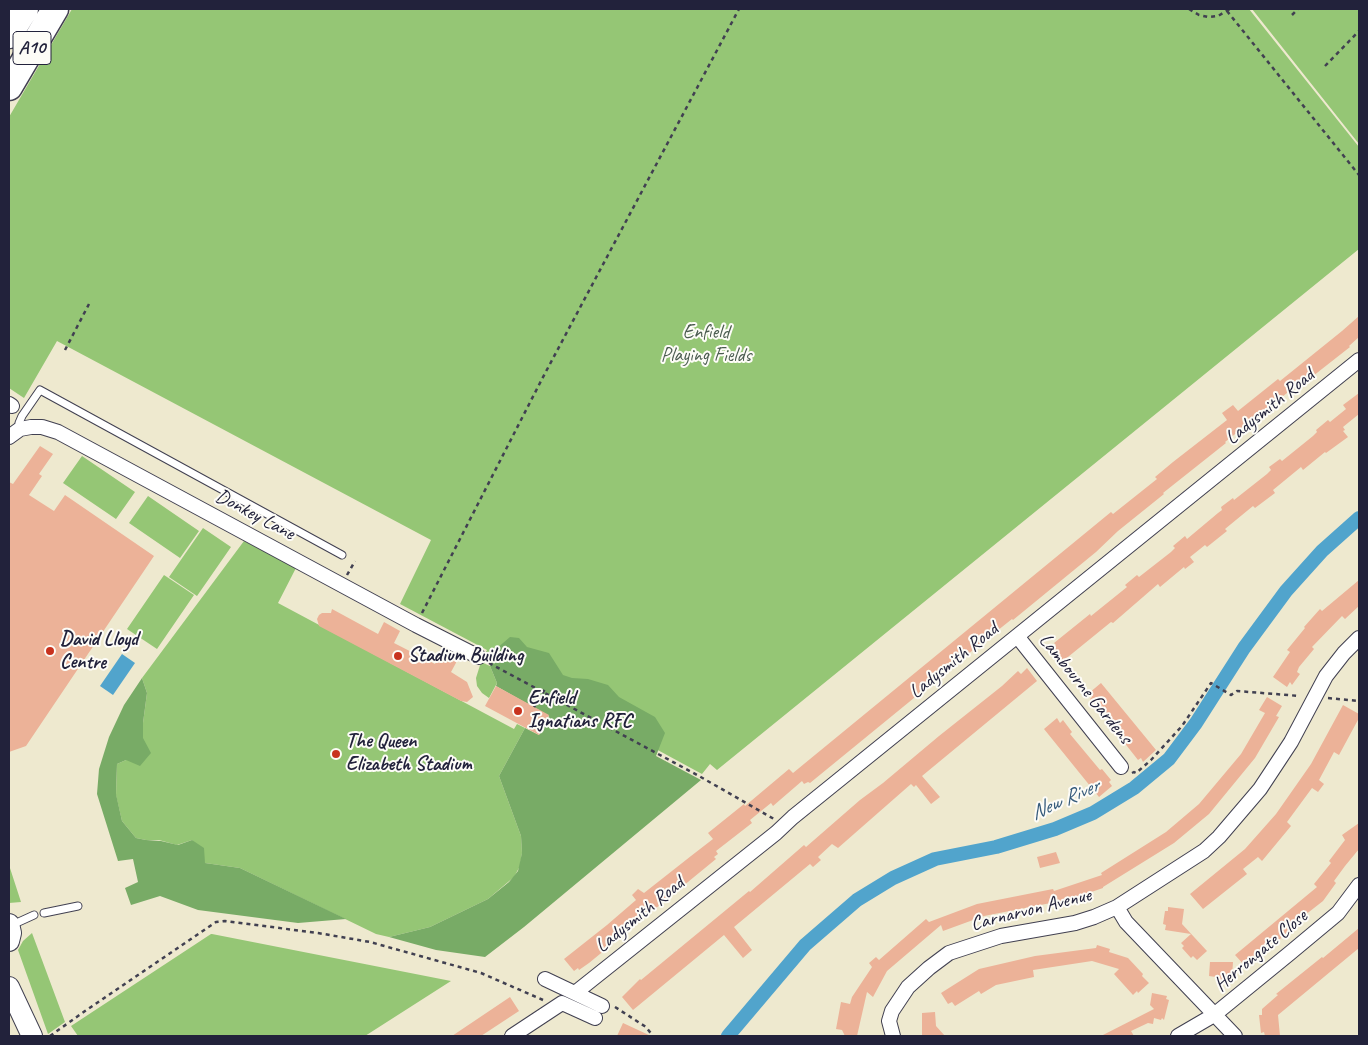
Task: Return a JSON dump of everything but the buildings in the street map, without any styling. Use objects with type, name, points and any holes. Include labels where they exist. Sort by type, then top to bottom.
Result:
[{"type":"highway","name":"A10","points":[[9,35],[25,9]]},
{"type":"highway","name":"A10","points":[[9,87],[55,9]]},
{"type":"street","name":"Ladysmith Road","points":[[575,992],[776,833],[793,817],[1359,360]]},
{"type":"street","name":"Donkey Lane","points":[[14,433],[31,427],[42,427],[58,432],[479,657]]},
{"type":"street","name":"Lambourne Gardens","points":[[1017,636],[1128,769]]},
{"type":"street","name":"Carnarvon Avenue","points":[[893,1036],[888,1021],[892,1011],[908,987],[949,953],[1001,936],[1075,923],[1117,907],[1204,851],[1219,837],[1260,789],[1280,761],[1326,676],[1359,638]]},
{"type":"street","name":"Herrongate Close","points":[[1178,1036],[1214,1015],[1338,913],[1359,885]]},
{"type":"street","points":[[1117,907],[1126,922],[1235,1036]]},
{"type":"street","points":[[545,979],[575,992],[603,1010]]},
{"type":"street","points":[[9,987],[32,1036]]},
{"type":"street","points":[[512,1036],[559,1004],[603,1010]]},
{"type":"lane","points":[[14,433],[22,416],[40,390],[342,555]]},
{"type":"lane","points":[[44,913],[78,906]]},
{"type":"lane","points":[[9,930],[34,915]]},
{"type":"lane","points":[[559,1004],[575,992]]},
{"type":"path","points":[[416,625],[542,378],[738,9]]},
{"type":"path","points":[[1189,9],[1208,18],[1218,16],[1228,10],[1359,175]]},
{"type":"path","points":[[1292,14],[1298,9]]},
{"type":"path","points":[[1325,66],[1359,31]]},
{"type":"path","points":[[65,350],[89,304]]},
{"type":"path","points":[[479,657],[544,690],[704,778],[777,822]]},
{"type":"path","points":[[1128,769],[1136,774],[1151,760],[1182,726],[1211,683],[1231,696],[1237,690],[1307,696]]},
{"type":"path","points":[[534,707],[544,690]]},
{"type":"path","points":[[1326,698],[1359,701]]},
{"type":"path","points":[[50,1036],[216,922],[226,921],[370,942],[481,973],[559,1004]]},
{"type":"path","points":[[603,1010],[646,1027],[653,1036]]},
{"type":"green space","name":"Enfield Playing Fields","points":[[72,9],[1249,9],[1359,147],[1359,249],[717,770],[710,764],[702,774],[484,656],[487,650],[400,604],[431,540],[57,341],[24,398],[9,388],[9,117]]},
{"type":"green space","points":[[1252,9],[1359,9],[1359,144]]},
{"type":"green space","points":[[82,456],[135,492],[116,519],[63,483]]},
{"type":"green space","points":[[148,496],[199,531],[180,558],[129,523]]},
{"type":"green space","points":[[203,528],[231,547],[197,596],[169,577]]},
{"type":"green space","name":"The Queen Elizabeth Stadium","points":[[244,541],[294,567],[297,566],[278,603],[514,729],[517,724],[525,728],[499,776],[521,836],[522,853],[520,866],[514,877],[488,899],[430,927],[389,937],[376,934],[240,868],[205,863],[192,840],[177,845],[159,840],[136,838],[122,821],[116,795],[117,764],[126,760],[143,739],[147,693],[142,678]]},
{"type":"green space","points":[[164,575],[194,595],[157,649],[127,629]]},
{"type":"green space","points":[[510,637],[519,638],[527,647],[549,653],[563,675],[572,678],[588,679],[608,685],[619,697],[655,717],[665,733],[656,756],[701,780],[524,927],[485,957],[436,950],[389,937],[430,927],[488,899],[509,882],[518,871],[522,853],[521,836],[499,776],[525,728],[539,735],[549,716],[496,686],[497,683],[490,666],[492,658],[496,649]]},
{"type":"green space","points":[[481,662],[490,666],[497,683],[489,698],[477,686],[476,678]]},
{"type":"green space","points":[[142,678],[147,693],[143,738],[151,753],[140,766],[126,760],[117,764],[116,794],[122,821],[136,838],[178,845],[192,840],[204,848],[205,863],[240,868],[346,919],[298,923],[198,910],[160,896],[131,905],[125,888],[138,882],[133,859],[118,861],[97,794],[99,769],[109,737],[124,705]]},
{"type":"green space","points":[[9,865],[21,902],[9,903]]},
{"type":"green space","points":[[32,933],[65,1022],[48,1034],[18,950],[23,941]]},
{"type":"green space","points":[[211,934],[451,981],[365,1036],[78,1036],[71,1026]]},
{"type":"water","points":[[122,654],[135,663],[113,695],[100,686]]},
{"type":"waterway","name":"New River","points":[[728,1036],[805,945],[857,900],[893,878],[935,859],[996,847],[1055,829],[1093,813],[1134,788],[1169,759],[1196,723],[1244,648],[1286,591],[1322,551],[1359,518]]},
{"type":"place","name":"David Lloyd Centre","points":[[50,651]]},
{"type":"place","name":"Stadium Building","points":[[398,656]]},
{"type":"place","name":"Enfield Ignatians RFC","points":[[518,711]]},
{"type":"place","name":"The Queen Elizabeth Stadium","points":[[336,754]]}]
